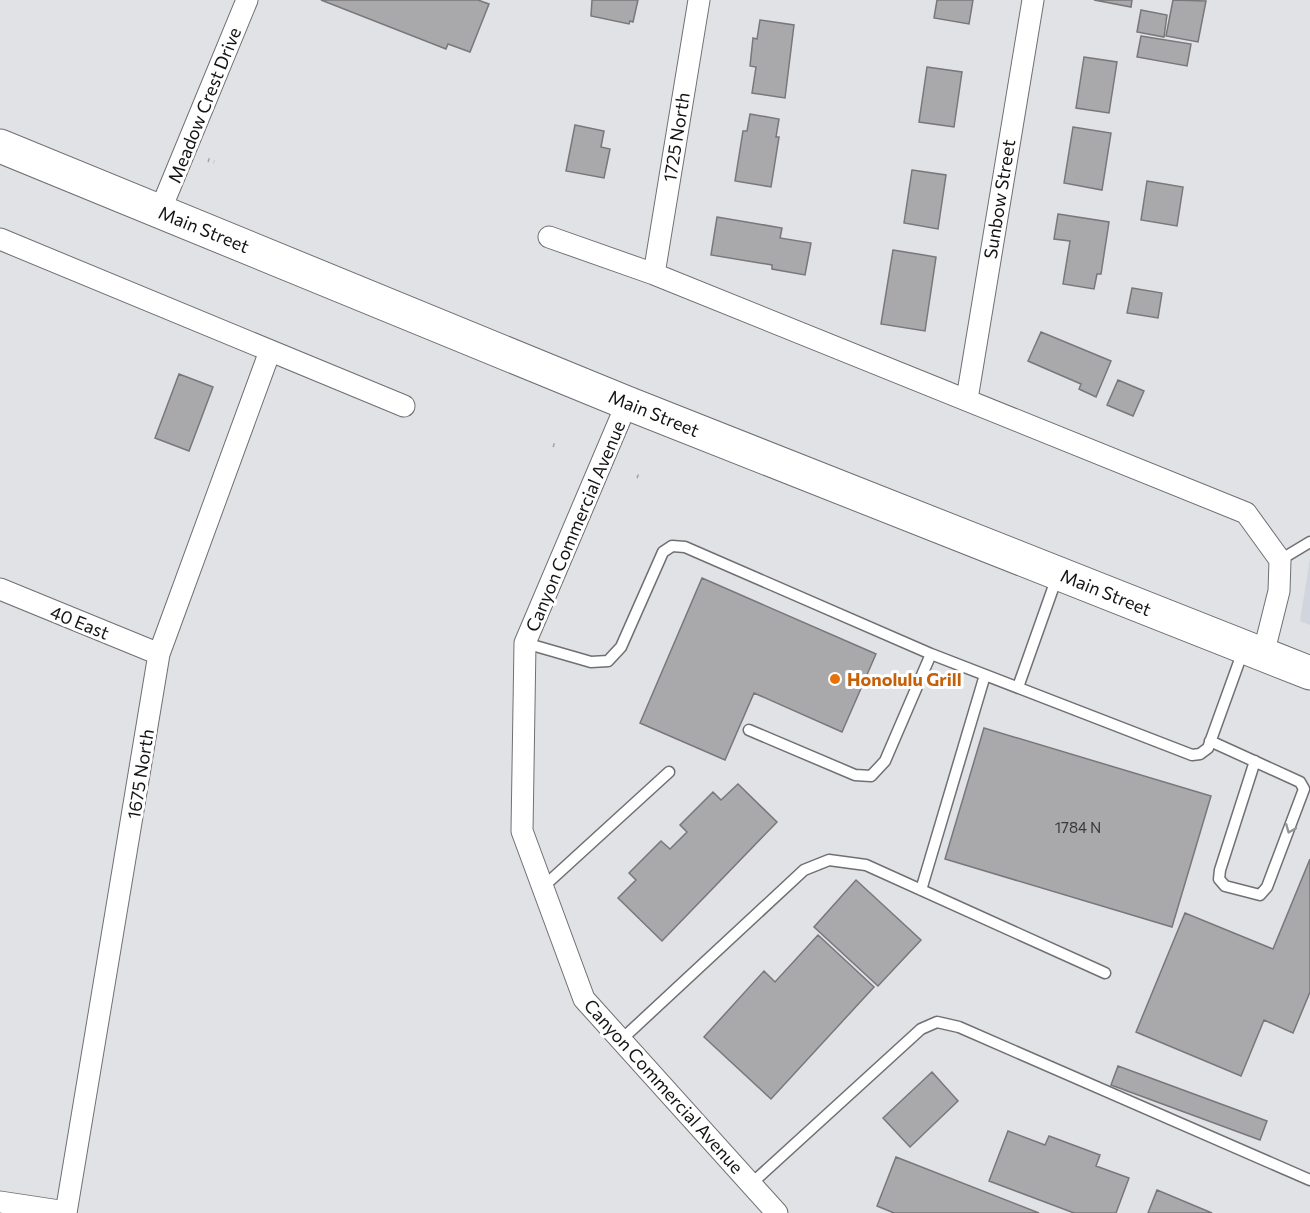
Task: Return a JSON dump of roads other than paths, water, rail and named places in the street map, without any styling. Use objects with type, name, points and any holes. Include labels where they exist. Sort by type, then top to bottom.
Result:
[{"type":"main road","name":"Main Street","points":[[0,146],[627,403],[1310,674]]},
{"type":"street","name":"Meadow Crest Drive","points":[[160,211],[247,0]]},
{"type":"street","name":"1725 North","points":[[654,274],[699,0]]},
{"type":"street","name":"Sunbow Street","points":[[967,399],[1033,0]]},
{"type":"street","points":[[549,237],[654,274],[1246,513],[1280,560],[1279,591],[1254,651]]},
{"type":"street","points":[[0,239],[404,406]]},
{"type":"street","name":"1675 North","points":[[66,1213],[159,654],[270,351]]},
{"type":"street","name":"Canyon Commercial Avenue","points":[[627,403],[525,643],[522,831],[584,999],[777,1213]]},
{"type":"street","name":"40 East","points":[[0,589],[159,654]]},
{"type":"street","points":[[0,1202],[66,1213]]},
{"type":"lane","points":[[1280,560],[1310,542]]},
{"type":"lane","points":[[525,643],[591,662],[608,661],[621,647],[663,552],[672,546],[685,547],[931,654],[1192,755],[1200,754],[1208,748],[1254,651]]},
{"type":"lane","points":[[1018,687],[1059,574]]},
{"type":"lane","points":[[749,730],[855,775],[871,776],[885,761],[931,654]]},
{"type":"lane","points":[[921,890],[985,675]]},
{"type":"lane","points":[[1210,741],[1255,761],[1300,782],[1304,789],[1267,887],[1260,895],[1225,886],[1219,879],[1255,761]]},
{"type":"lane","points":[[543,887],[669,772]]},
{"type":"lane","points":[[621,1040],[804,870],[829,860],[866,865],[1105,973]]},
{"type":"lane","points":[[751,1184],[921,1029],[937,1022],[959,1027],[1310,1180]]},
{"type":"place","name":"Honolulu Grill","points":[[835,679]]}]
